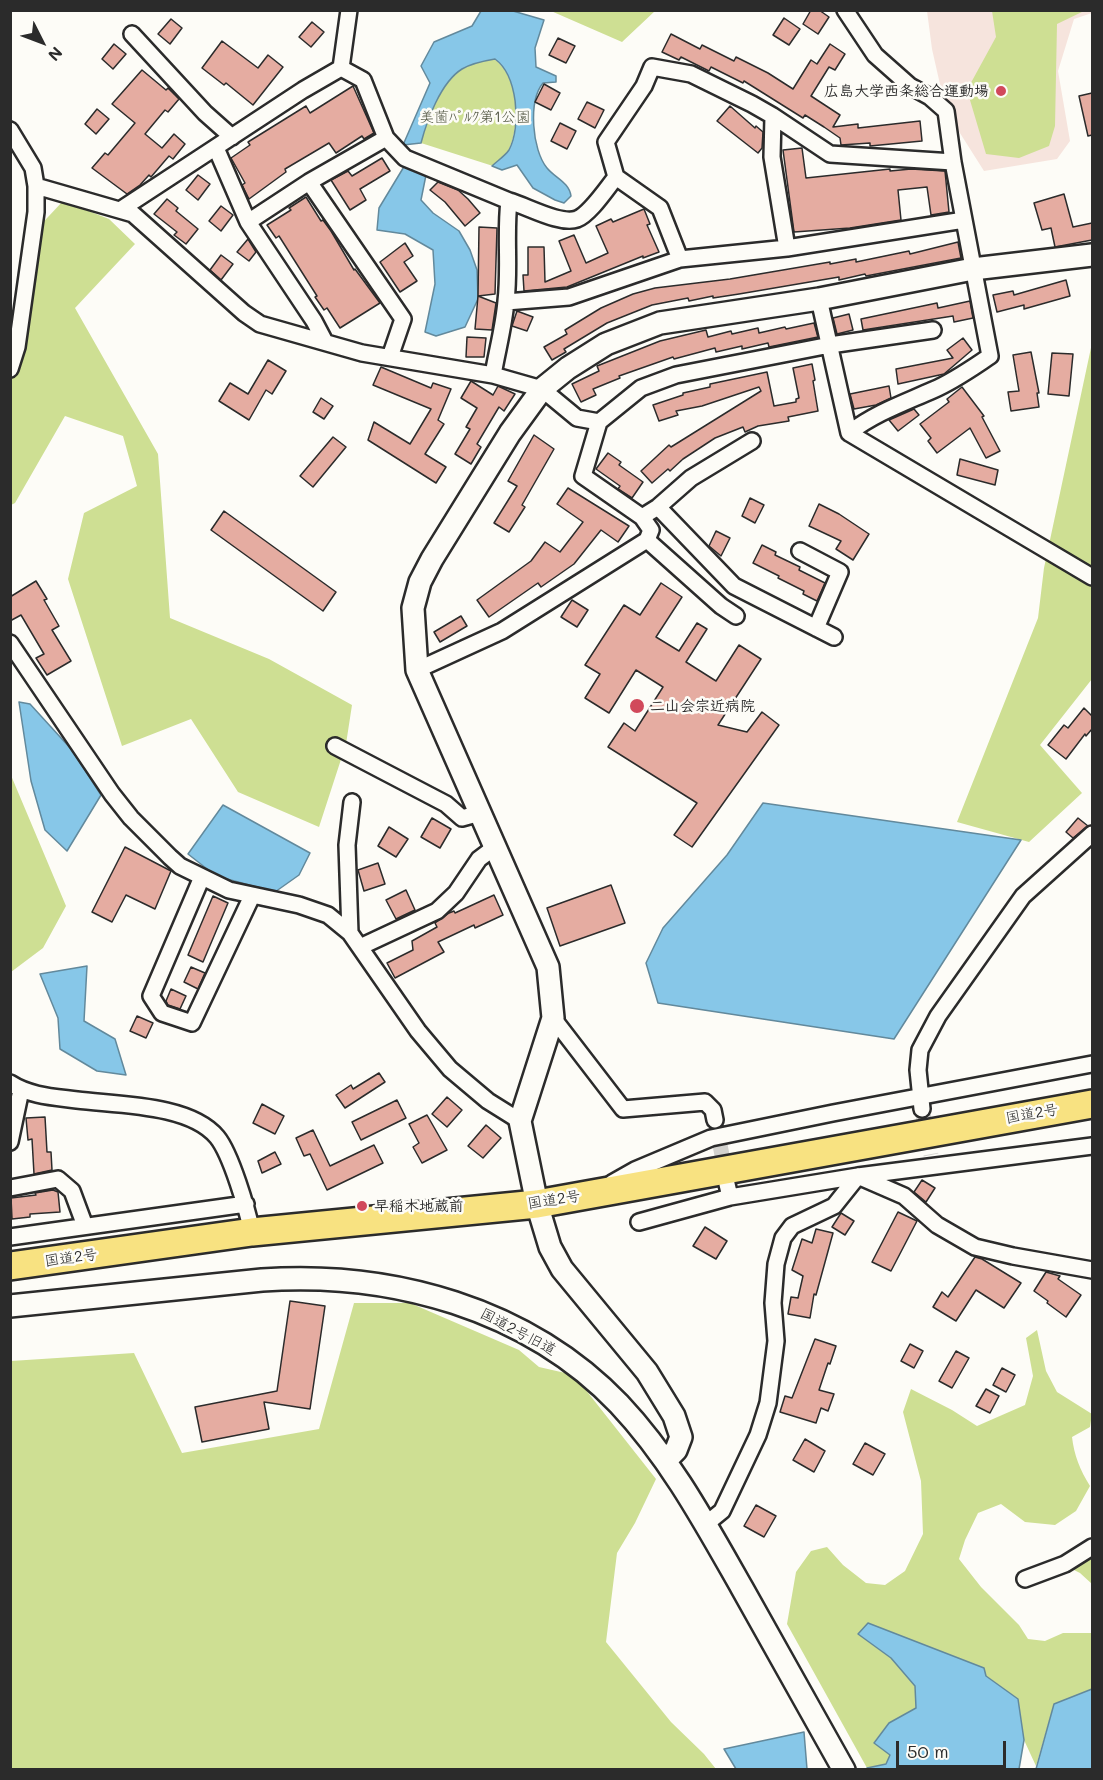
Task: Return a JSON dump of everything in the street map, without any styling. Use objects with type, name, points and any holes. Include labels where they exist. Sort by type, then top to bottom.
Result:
[{"type":"highway","points":[[988,1122],[1092,1094]]},
{"type":"highway","name":"国道2号","points":[[10,1266],[252,1232],[537,1204],[1092,1104]]},
{"type":"street","points":[[341,68],[349,10]]},
{"type":"street","points":[[845,10],[875,55],[910,86],[930,97],[946,111],[953,162],[990,356],[935,390],[886,410],[849,433]]},
{"type":"street","points":[[132,34],[205,113],[232,137]]},
{"type":"street","points":[[680,259],[660,208],[616,177],[606,142],[644,86],[652,67],[691,74],[773,116],[830,154],[953,162]]},
{"type":"street","points":[[120,210],[303,90],[341,68]]},
{"type":"street","points":[[341,68],[363,80],[386,138],[405,158],[509,201],[562,220],[578,219],[616,177]]},
{"type":"street","points":[[773,116],[772,157],[787,248]]},
{"type":"street","points":[[10,130],[33,168],[36,186],[34,222],[17,347],[10,369]]},
{"type":"street","points":[[248,222],[309,182],[386,138]]},
{"type":"street","points":[[216,148],[248,222],[314,321],[324,340]]},
{"type":"street","points":[[309,182],[403,318],[390,357]]},
{"type":"street","points":[[36,186],[133,214],[244,313],[260,324],[324,340],[362,353],[493,375],[542,389],[577,418],[598,422]]},
{"type":"street","points":[[493,375],[506,302],[508,266],[506,225],[509,201]]},
{"type":"street","points":[[506,302],[569,297],[680,259],[787,248],[964,220]]},
{"type":"street","points":[[666,1460],[676,1450],[681,1437],[674,1416],[647,1372],[562,1269],[550,1247],[537,1204],[520,1120],[553,1017],[548,967],[417,670],[413,608],[420,582],[510,433],[542,389],[568,368],[606,344],[660,322],[819,299],[973,269],[1092,255]]},
{"type":"street","points":[[819,299],[849,433],[1092,577]]},
{"type":"street","points":[[417,670],[502,631],[647,540],[651,530],[642,517],[583,476],[598,422],[641,387],[676,375],[830,345],[933,330]]},
{"type":"street","points":[[642,517],[658,507],[691,478],[752,441]]},
{"type":"street","points":[[658,507],[734,586],[834,637]]},
{"type":"street","points":[[647,540],[721,606],[736,616]]},
{"type":"street","points":[[800,550],[840,572],[816,628]]},
{"type":"street","points":[[10,643],[112,794],[131,818],[180,866],[229,890],[299,905],[328,915],[350,933],[418,1030],[450,1069],[488,1101],[520,1120]]},
{"type":"street","points":[[335,746],[446,804],[462,818],[480,813]]},
{"type":"street","points":[[350,933],[347,845],[352,802]]},
{"type":"street","points":[[922,1103],[918,1070],[921,1050],[938,1016],[1023,896],[1092,834]]},
{"type":"street","points":[[360,947],[437,911],[456,893],[479,859],[495,848]]},
{"type":"street","points":[[202,877],[152,996],[162,1013],[192,1023],[252,896]]},
{"type":"street","points":[[553,1017],[623,1109],[705,1102],[713,1110],[715,1120]]},
{"type":"street","points":[[594,1194],[635,1170],[711,1138],[833,1113],[922,1103],[1092,1064]]},
{"type":"street","points":[[10,1142],[16,1086],[48,1096],[172,1111],[194,1119],[217,1137],[246,1204],[252,1232]]},
{"type":"street","points":[[639,1222],[729,1191],[858,1176],[932,1161],[1092,1146]]},
{"type":"street","points":[[858,1176],[904,1196],[937,1225],[975,1247],[1092,1270]]},
{"type":"street","points":[[706,1524],[722,1511],[758,1435],[768,1403],[776,1341],[773,1302],[775,1274],[783,1238],[792,1226],[834,1206],[858,1176]]},
{"type":"street","points":[[10,1188],[58,1179],[72,1191],[85,1226]]},
{"type":"street","points":[[10,1237],[246,1204]]},
{"type":"street","name":"国道2号旧道","points":[[10,1306],[297,1277],[378,1284],[430,1294],[474,1309],[553,1349],[618,1403],[666,1460],[706,1524],[844,1770]]},
{"type":"street","points":[[1025,1579],[1065,1564],[1092,1547]]},
{"type":"shaded area","name":"広島大学西条総合運動場","points":[[927,11],[1092,11],[1092,13],[1074,19],[1058,71],[1070,141],[1057,159],[984,171],[946,111],[932,49]]},
{"type":"green space","points":[[551,11],[655,11],[622,42]]},
{"type":"green space","points":[[992,11],[1084,11],[1057,24],[1055,126],[1049,146],[1019,158],[986,154],[967,90],[996,37]]},
{"type":"green space","name":"美薗ﾊﾟﾙｸ第1公園","points":[[494,59],[508,76],[515,101],[513,139],[506,154],[493,166],[421,143],[441,92],[454,75],[478,62]]},
{"type":"green space","points":[[63,201],[109,219],[135,244],[75,308],[158,454],[170,618],[269,659],[352,705],[346,744],[319,827],[238,792],[191,719],[122,746],[68,579],[84,513],[137,486],[123,436],[65,416],[15,503],[11,505],[11,356],[33,233]]},
{"type":"green space","points":[[1092,343],[1092,679],[1040,745],[1082,793],[1029,842],[957,822],[1038,618],[1044,568]]},
{"type":"green space","points":[[10,773],[66,906],[43,948],[11,972]]},
{"type":"green space","points":[[354,1303],[410,1303],[519,1350],[539,1367],[574,1375],[656,1479],[635,1523],[617,1553],[606,1642],[671,1722],[716,1769],[11,1769],[11,1361],[134,1353],[182,1453],[319,1429]]},
{"type":"green space","points":[[1037,1330],[1046,1371],[1057,1392],[1092,1414],[1090,1427],[1072,1437],[1078,1462],[1090,1486],[1076,1511],[1055,1525],[1025,1522],[1001,1504],[978,1513],[959,1559],[981,1587],[1019,1625],[1028,1639],[1045,1641],[1063,1633],[1092,1633],[1092,1689],[1054,1704],[1036,1766],[1024,1740],[1018,1699],[986,1676],[858,1634],[891,1658],[915,1686],[916,1708],[889,1723],[874,1742],[890,1755],[886,1764],[867,1768],[787,1624],[796,1572],[811,1551],[827,1547],[843,1565],[866,1583],[885,1585],[905,1571],[923,1534],[921,1481],[903,1412],[911,1389],[977,1426],[1025,1405],[1033,1376],[1026,1338]]},
{"type":"green space","points":[[1092,1553],[1092,1584],[1080,1573],[1068,1567]]},
{"type":"water","points":[[481,11],[513,11],[544,20],[535,48],[536,67],[556,76],[556,82],[543,83],[538,91],[534,113],[535,138],[547,168],[570,191],[571,196],[564,203],[533,188],[517,165],[502,170],[492,166],[509,150],[513,140],[516,114],[513,88],[502,66],[495,59],[470,65],[454,75],[436,102],[421,143],[403,145],[430,83],[421,66],[434,42],[472,26]]},
{"type":"water","points":[[408,160],[426,175],[421,200],[433,213],[459,231],[470,250],[477,270],[478,299],[465,327],[436,336],[425,332],[435,284],[433,250],[405,234],[377,230],[379,208]]},
{"type":"water","points":[[19,702],[30,704],[72,750],[101,795],[67,851],[45,830],[31,781]]},
{"type":"water","points":[[763,803],[1021,840],[894,1039],[658,1003],[646,963],[663,928],[727,855]]},
{"type":"water","points":[[223,805],[310,853],[299,875],[275,892],[216,876],[188,854]]},
{"type":"water","points":[[87,966],[84,1021],[115,1039],[126,1075],[97,1071],[60,1049],[58,1018],[40,974]]},
{"type":"water","points":[[868,1623],[984,1668],[986,1676],[1018,1699],[1024,1740],[1019,1769],[867,1769],[886,1764],[890,1755],[874,1743],[889,1723],[916,1708],[915,1686],[891,1658],[858,1634]]},
{"type":"water","points":[[1092,1689],[1092,1769],[1036,1769],[1054,1704]]},
{"type":"water","points":[[804,1732],[807,1769],[736,1769],[724,1749]]},
{"type":"building","points":[[811,10],[819,10],[829,17],[818,34],[803,24]]},
{"type":"building","points":[[784,18],[800,29],[789,45],[773,35]]},
{"type":"building","points":[[171,19],[182,28],[170,44],[158,34]]},
{"type":"building","points":[[312,22],[324,32],[311,47],[299,37]]},
{"type":"building","points":[[671,34],[700,49],[702,45],[734,61],[736,57],[793,89],[811,60],[817,64],[830,44],[845,54],[835,70],[829,67],[811,96],[840,115],[833,127],[858,124],[858,128],[920,121],[922,141],[870,146],[870,143],[841,145],[840,138],[824,127],[805,115],[803,118],[744,81],[743,83],[711,67],[709,71],[681,57],[679,60],[662,52]]},
{"type":"building","points":[[558,38],[575,46],[566,63],[549,55]]},
{"type":"building","points":[[222,41],[258,68],[268,55],[283,67],[253,105],[226,83],[224,85],[202,68]]},
{"type":"building","points":[[114,44],[126,54],[113,69],[102,59]]},
{"type":"building","points":[[142,70],[166,90],[168,88],[179,99],[168,112],[165,110],[145,134],[162,148],[174,134],[185,144],[173,159],[169,156],[151,177],[149,175],[127,194],[92,168],[105,153],[108,155],[135,123],[112,104]]},
{"type":"building","points":[[544,84],[560,93],[551,110],[535,102]]},
{"type":"building","points":[[353,86],[374,133],[364,139],[362,136],[336,153],[329,143],[285,169],[286,172],[249,199],[242,185],[245,183],[231,158],[250,145],[248,142],[306,106],[310,113]]},
{"type":"building","points":[[1092,93],[1092,135],[1088,136],[1079,96]]},
{"type":"building","points":[[587,102],[604,110],[595,128],[578,119]]},
{"type":"building","points":[[730,106],[755,128],[756,126],[763,132],[762,148],[758,153],[717,121]]},
{"type":"building","points":[[97,109],[109,119],[96,134],[85,124]]},
{"type":"building","points":[[560,123],[576,131],[567,149],[551,141]]},
{"type":"building","points":[[802,148],[806,178],[890,169],[890,171],[911,169],[945,171],[949,212],[931,215],[927,187],[898,190],[901,220],[850,228],[794,232],[783,150]]},
{"type":"building","points":[[382,158],[390,171],[360,189],[366,200],[350,210],[331,180],[348,171],[352,176]]},
{"type":"building","points":[[198,175],[210,184],[198,200],[186,190]]},
{"type":"building","points":[[438,182],[458,190],[480,213],[465,226],[445,202],[430,190]]},
{"type":"building","points":[[1064,194],[1073,227],[1092,223],[1092,240],[1055,247],[1051,228],[1042,230],[1034,203]]},
{"type":"building","points":[[306,197],[321,221],[323,220],[331,231],[354,270],[380,303],[340,328],[327,308],[324,310],[315,297],[317,296],[279,236],[276,238],[267,225],[291,210],[289,208]]},
{"type":"building","points":[[167,199],[178,208],[176,211],[198,229],[186,244],[174,235],[177,232],[154,214]]},
{"type":"building","points":[[221,206],[233,215],[221,231],[209,221]]},
{"type":"building","points":[[644,209],[650,224],[647,225],[659,252],[643,258],[643,256],[567,287],[524,291],[523,275],[528,275],[528,247],[544,247],[545,282],[571,271],[559,241],[574,235],[586,263],[608,253],[596,226],[611,219],[613,222]]},
{"type":"building","points":[[479,227],[497,228],[495,294],[478,296]]},
{"type":"building","points":[[248,239],[256,252],[249,261],[237,252]]},
{"type":"building","points":[[958,242],[961,258],[866,276],[865,274],[839,280],[839,277],[713,298],[713,296],[689,301],[688,298],[652,305],[607,323],[564,349],[566,352],[552,360],[544,347],[567,334],[565,330],[601,308],[633,294],[655,288],[730,279],[830,262],[830,264],[856,259],[856,262],[909,251],[910,254]]},
{"type":"building","points":[[405,243],[413,256],[404,262],[417,281],[400,292],[380,262]]},
{"type":"building","points":[[221,255],[233,264],[221,280],[210,270]]},
{"type":"building","points":[[1066,280],[1070,296],[1024,309],[1024,305],[997,312],[993,295],[1013,291],[1014,295]]},
{"type":"building","points":[[478,296],[496,303],[492,330],[475,329]]},
{"type":"building","points":[[970,301],[973,318],[954,322],[953,316],[863,330],[861,319],[937,303],[938,308]]},
{"type":"building","points":[[517,311],[533,317],[527,331],[512,326]]},
{"type":"building","points":[[849,314],[853,330],[837,334],[833,318]]},
{"type":"building","points":[[814,323],[818,337],[769,347],[768,343],[716,352],[715,348],[674,359],[673,357],[619,376],[620,378],[593,389],[596,395],[581,402],[572,384],[599,371],[597,366],[660,341],[706,330],[708,337],[731,331],[732,334],[758,328],[759,333]]},
{"type":"building","points":[[467,337],[486,338],[484,357],[466,357]]},
{"type":"building","points":[[963,338],[972,350],[944,374],[898,384],[896,369],[953,358],[947,350]]},
{"type":"building","points":[[1031,352],[1039,393],[1037,393],[1039,407],[1011,411],[1008,392],[1019,391],[1013,355]]},
{"type":"building","points":[[1052,353],[1073,354],[1069,396],[1048,394]]},
{"type":"building","points":[[268,360],[286,371],[272,394],[266,390],[249,420],[219,401],[230,383],[248,394]]},
{"type":"building","points":[[812,364],[818,411],[788,417],[789,421],[758,426],[745,432],[743,427],[715,438],[683,459],[670,471],[668,469],[652,483],[641,471],[669,445],[671,447],[761,391],[759,387],[702,406],[676,411],[678,415],[659,421],[653,405],[683,395],[683,393],[710,387],[710,384],[767,372],[774,406],[796,402],[799,398],[793,368]]},
{"type":"building","points":[[381,367],[431,388],[433,383],[451,389],[438,420],[444,424],[425,454],[446,467],[436,483],[368,440],[374,422],[410,444],[431,409],[373,385]]},
{"type":"building","points":[[471,381],[493,395],[498,386],[515,394],[504,411],[499,407],[477,444],[481,447],[471,464],[455,454],[470,429],[466,427],[477,408],[461,398]]},
{"type":"building","points":[[889,386],[891,398],[876,405],[854,409],[850,394]]},
{"type":"building","points":[[962,387],[984,416],[982,417],[1000,451],[986,458],[970,428],[937,453],[928,441],[931,438],[920,424],[949,402],[947,399]]},
{"type":"building","points":[[321,398],[333,406],[324,419],[313,412]]},
{"type":"building","points":[[914,409],[919,415],[898,431],[889,420]]},
{"type":"building","points":[[534,435],[554,449],[522,505],[525,507],[509,532],[494,523],[517,486],[508,481]]},
{"type":"building","points":[[333,437],[346,447],[313,487],[300,476]]},
{"type":"building","points":[[608,453],[621,462],[619,465],[643,482],[632,498],[618,489],[620,486],[596,469]]},
{"type":"building","points":[[960,459],[998,470],[995,485],[957,475]]},
{"type":"building","points":[[568,488],[629,526],[618,542],[601,530],[574,564],[541,587],[538,583],[489,617],[477,600],[531,561],[545,542],[560,552],[583,522],[557,504]]},
{"type":"building","points":[[750,498],[764,505],[755,523],[742,516]]},
{"type":"building","points":[[819,504],[869,534],[853,560],[836,549],[841,541],[809,526]]},
{"type":"building","points":[[224,511],[336,592],[323,611],[211,530]]},
{"type":"building","points":[[716,531],[730,538],[721,556],[709,546]]},
{"type":"building","points":[[762,545],[776,552],[775,555],[800,567],[799,570],[825,583],[817,601],[803,594],[804,591],[778,578],[779,576],[753,563]]},
{"type":"building","points":[[36,581],[59,626],[52,630],[71,661],[47,675],[36,658],[44,654],[21,615],[10,621],[10,597]]},
{"type":"building","points":[[661,583],[682,597],[656,637],[679,651],[697,623],[707,629],[686,662],[716,681],[739,645],[761,659],[718,725],[747,732],[762,712],[779,725],[692,847],[674,835],[697,803],[608,747],[624,723],[635,731],[663,687],[636,670],[609,713],[585,698],[600,674],[585,665],[624,605],[640,615]]},
{"type":"building","points":[[572,600],[588,610],[577,627],[561,617]]},
{"type":"building","points":[[461,616],[467,626],[440,642],[434,632]]},
{"type":"building","points":[[1084,708],[1092,716],[1092,729],[1086,736],[1085,734],[1066,759],[1048,745],[1064,725],[1068,728]]},
{"type":"building","points":[[432,818],[451,829],[440,848],[421,837]]},
{"type":"building","points":[[1078,818],[1088,826],[1073,838],[1066,832]]},
{"type":"building","points":[[389,827],[408,839],[396,857],[378,846]]},
{"type":"building","points":[[125,847],[171,871],[155,909],[126,895],[112,922],[92,912]]},
{"type":"building","points":[[378,863],[385,884],[364,891],[358,870]]},
{"type":"building","points":[[611,885],[625,923],[560,946],[547,908]]},
{"type":"building","points":[[406,890],[415,910],[396,919],[386,900]]},
{"type":"building","points":[[494,895],[503,915],[475,928],[474,925],[438,942],[444,952],[395,978],[387,963],[413,950],[412,941],[437,927],[435,923],[449,913],[454,911],[455,913]]},
{"type":"building","points":[[213,896],[228,903],[203,962],[188,955]]},
{"type":"building","points":[[191,967],[205,973],[198,989],[184,982]]},
{"type":"building","points":[[171,989],[186,996],[180,1009],[168,1005],[166,1001]]},
{"type":"building","points":[[137,1016],[153,1023],[146,1038],[130,1031]]},
{"type":"building","points":[[379,1073],[385,1082],[345,1108],[336,1095],[351,1085],[353,1089]]},
{"type":"building","points":[[447,1097],[462,1110],[447,1127],[432,1114]]},
{"type":"building","points":[[397,1100],[406,1118],[361,1140],[352,1122]]},
{"type":"building","points":[[262,1104],[284,1116],[275,1134],[253,1123]]},
{"type":"building","points":[[427,1115],[447,1150],[422,1163],[413,1147],[419,1143],[409,1124]]},
{"type":"building","points":[[45,1117],[47,1152],[51,1152],[52,1170],[34,1174],[32,1139],[28,1140],[26,1118]]},
{"type":"building","points":[[486,1125],[501,1138],[483,1158],[468,1146]]},
{"type":"building","points":[[313,1130],[330,1166],[374,1145],[383,1163],[327,1190],[310,1154],[304,1156],[296,1138]]},
{"type":"building","points":[[275,1152],[281,1164],[262,1173],[258,1161]]},
{"type":"building","points":[[922,1180],[935,1188],[926,1202],[914,1192]]},
{"type":"building","points":[[53,1190],[58,1192],[60,1212],[30,1214],[30,1217],[12,1219],[11,1198]]},
{"type":"building","points":[[898,1212],[917,1221],[891,1271],[872,1262]]},
{"type":"building","points":[[841,1213],[854,1221],[845,1235],[832,1227]]},
{"type":"building","points":[[705,1227],[727,1241],[716,1259],[693,1246]]},
{"type":"building","points":[[816,1229],[833,1233],[816,1295],[814,1294],[810,1318],[788,1314],[791,1297],[798,1298],[803,1276],[792,1270],[802,1239],[812,1243]]},
{"type":"building","points":[[975,1257],[1021,1283],[1004,1308],[976,1290],[956,1321],[933,1307],[942,1292],[948,1297]]},
{"type":"building","points":[[1046,1272],[1060,1276],[1058,1279],[1081,1295],[1066,1317],[1034,1291]]},
{"type":"building","points":[[290,1301],[325,1306],[310,1409],[264,1402],[269,1429],[202,1442],[195,1407],[277,1391]]},
{"type":"building","points":[[815,1339],[836,1346],[819,1390],[834,1394],[828,1411],[821,1408],[816,1423],[780,1412],[785,1396],[792,1398]]},
{"type":"building","points":[[910,1344],[923,1351],[914,1368],[901,1361]]},
{"type":"building","points":[[956,1351],[969,1358],[952,1388],[939,1381]]},
{"type":"building","points":[[1002,1368],[1015,1375],[1006,1392],[993,1385]]},
{"type":"building","points":[[986,1389],[999,1396],[990,1413],[976,1406]]},
{"type":"building","points":[[805,1439],[825,1451],[814,1472],[793,1460]]},
{"type":"building","points":[[865,1443],[885,1454],[873,1475],[853,1464]]},
{"type":"building","points":[[756,1505],[776,1516],[764,1537],[744,1526]]},
{"type":"tunnel","points":[[922,1109],[931,1155]]},
{"type":"tunnel","points":[[715,1120],[726,1175]]},
{"type":"place","name":"広島大学西条総合運動場","points":[[1001,91]]},
{"type":"place","name":"二山会宗近病院","points":[[637,706]]},
{"type":"place","name":"早稲木地蔵前","points":[[362,1206]]}]
